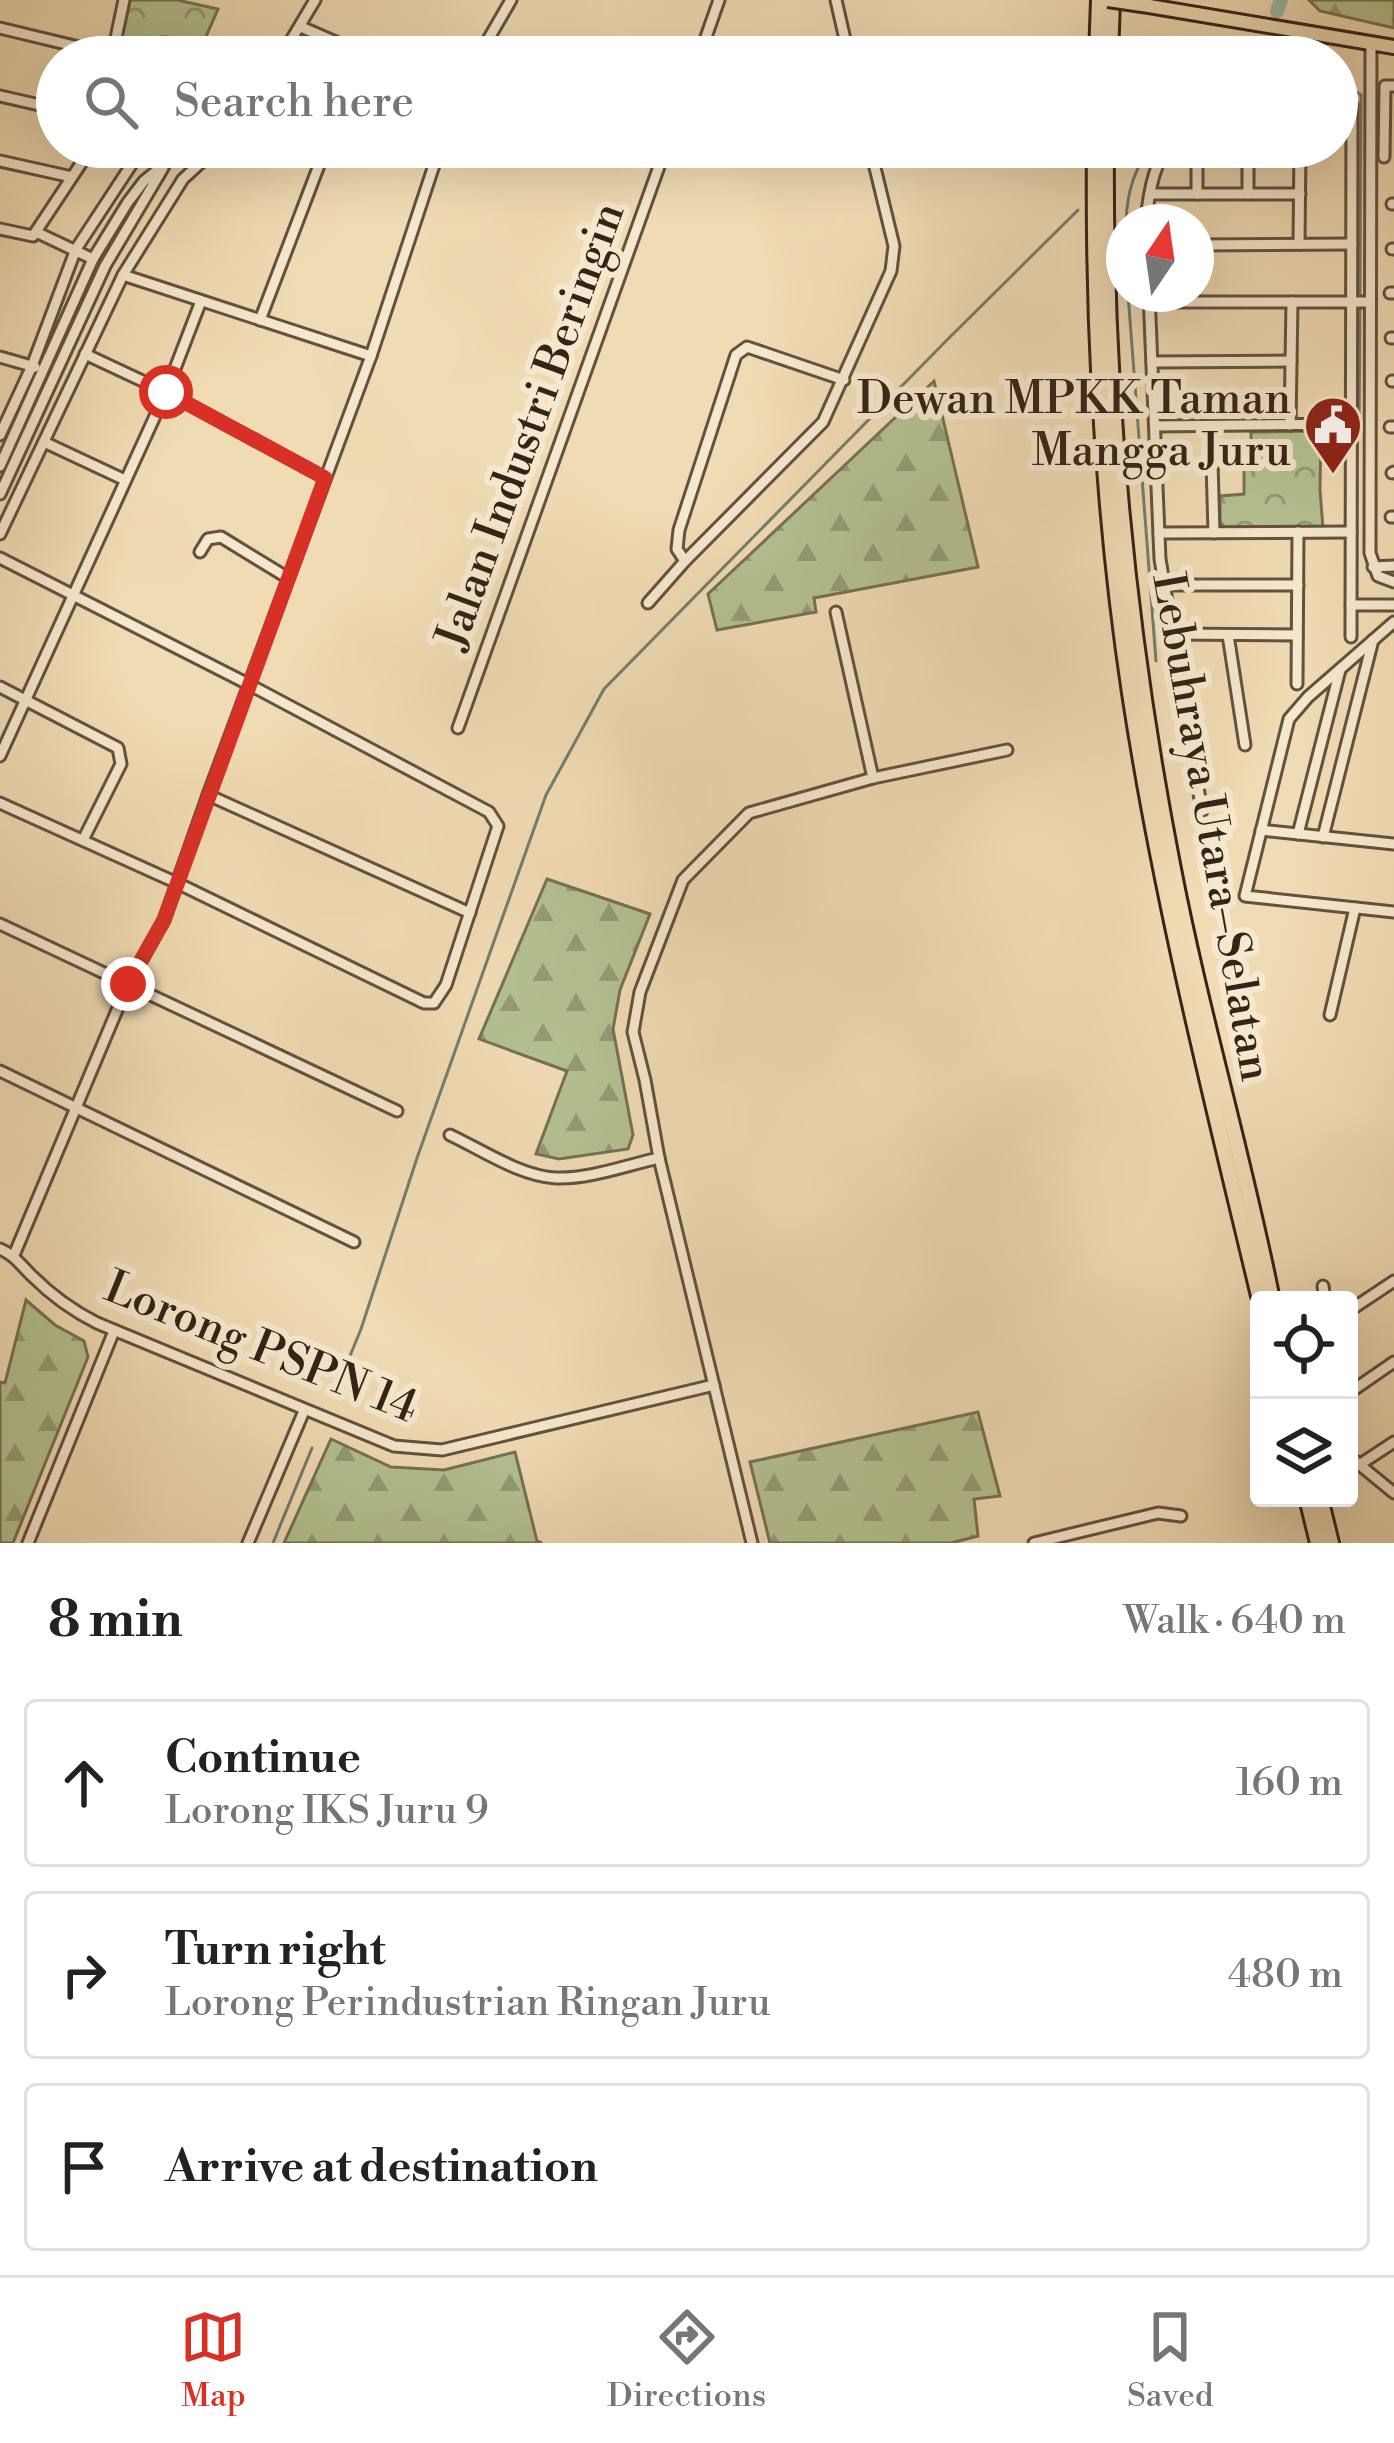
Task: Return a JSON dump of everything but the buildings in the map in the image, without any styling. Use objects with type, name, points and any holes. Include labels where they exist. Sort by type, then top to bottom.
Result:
[{"type":"highway","points":[[1100,36],[1106,0]]},
{"type":"highway","points":[[1106,0],[1109,36]]},
{"type":"highway","name":"Lebuhraya Utara–Selatan","points":[[1095,168],[1100,397],[1130,692],[1178,954],[1257,1291]]},
{"type":"highway","name":"Lebuhraya Utara–Selatan","points":[[1106,168],[1114,430],[1142,695],[1188,944],[1270,1291]]},
{"type":"highway","points":[[1309,1507],[1318,1543]]},
{"type":"highway","points":[[1322,1507],[1331,1543]]},
{"type":"main road","points":[[1106,0],[1323,36]]},
{"type":"main road","points":[[1358,42],[1394,47]]},
{"type":"street","points":[[116,36],[124,0]]},
{"type":"street","points":[[295,36],[315,0]]},
{"type":"street","points":[[490,36],[511,0]]},
{"type":"street","points":[[706,36],[719,0]]},
{"type":"street","points":[[836,0],[844,36]]},
{"type":"street","points":[[301,27],[322,36]]},
{"type":"street","points":[[0,28],[36,37]]},
{"type":"street","points":[[1371,44],[1383,157]]},
{"type":"street","points":[[1394,86],[1385,86],[1370,302],[1370,553],[1382,579],[1394,582]]},
{"type":"street","points":[[0,96],[36,104]]},
{"type":"street","points":[[0,160],[72,177]]},
{"type":"street","points":[[35,234],[78,168]]},
{"type":"street","points":[[0,435],[76,249],[129,168]]},
{"type":"street","points":[[0,466],[93,260],[128,202],[159,168]]},
{"type":"street","points":[[0,494],[105,266],[162,168]]},
{"type":"street","points":[[0,534],[123,274],[183,178],[194,168]]},
{"type":"street","points":[[260,320],[318,168]]},
{"type":"street","points":[[0,1249],[14,1255],[128,984],[164,920],[371,356],[433,168]]},
{"type":"street","name":"Jalan Industri Beringin","points":[[458,728],[659,168]]},
{"type":"street","points":[[648,603],[823,422],[891,271],[894,246],[875,168]]},
{"type":"street","points":[[1149,204],[1158,168]]},
{"type":"street","points":[[1197,168],[1197,194]]},
{"type":"street","points":[[1248,168],[1248,194]]},
{"type":"street","points":[[1299,244],[1300,168]]},
{"type":"street","points":[[1351,637],[1352,168]]},
{"type":"street","points":[[1151,194],[1300,194]]},
{"type":"street","points":[[0,229],[35,234],[93,260]]},
{"type":"street","points":[[1214,245],[1352,244]]},
{"type":"street","points":[[123,274],[371,356]]},
{"type":"street","points":[[1214,300],[1370,302]]},
{"type":"street","points":[[0,756],[166,392],[201,301]]},
{"type":"street","points":[[1290,425],[1292,302]]},
{"type":"street","points":[[1150,312],[1163,585],[1202,811]]},
{"type":"street","points":[[685,561],[677,549],[679,530],[736,355],[747,347],[844,380]]},
{"type":"street","points":[[85,354],[325,478]]},
{"type":"street","points":[[0,357],[57,375]]},
{"type":"street","points":[[1152,362],[1291,361]]},
{"type":"street","points":[[1155,426],[1351,424]]},
{"type":"street","points":[[1211,426],[1214,533]]},
{"type":"street","points":[[44,442],[125,480]]},
{"type":"street","points":[[1297,684],[1298,532]]},
{"type":"street","points":[[1159,533],[1351,532]]},
{"type":"street","points":[[200,552],[208,539],[221,537],[288,578]]},
{"type":"street","points":[[0,558],[489,812],[497,831],[446,985],[434,1003],[424,1003],[0,802]]},
{"type":"street","points":[[1373,567],[1394,566]]},
{"type":"street","points":[[1163,585],[1298,585]]},
{"type":"street","points":[[1351,605],[1393,614],[1373,640],[1308,697],[1286,724],[1245,896],[1394,912]]},
{"type":"street","points":[[836,612],[873,778]]},
{"type":"street","points":[[1172,634],[1298,635]]},
{"type":"street","points":[[1228,634],[1245,745]]},
{"type":"street","points":[[1323,837],[1373,640]]},
{"type":"street","points":[[1298,834],[1341,668]]},
{"type":"street","points":[[0,687],[122,754],[122,764],[83,840]]},
{"type":"street","points":[[752,1543],[633,1033],[640,992],[683,880],[749,813],[873,778],[1007,750]]},
{"type":"street","points":[[208,795],[470,913]]},
{"type":"street","points":[[1261,830],[1394,844]]},
{"type":"street","points":[[1330,1015],[1355,908]]},
{"type":"street","points":[[0,924],[397,1111]]},
{"type":"street","points":[[0,1071],[354,1242]]},
{"type":"street","points":[[450,1135],[527,1172],[553,1178],[659,1158]]},
{"type":"street","name":"Lorong PSPN 14","points":[[14,1255],[80,1314],[394,1446],[442,1450],[713,1385]]},
{"type":"street","points":[[1358,1305],[1394,1281]]},
{"type":"street","points":[[1323,1286],[1324,1291]]},
{"type":"street","points":[[28,1543],[114,1331]]},
{"type":"street","points":[[1358,1387],[1394,1362]]},
{"type":"street","points":[[248,1543],[304,1411]]},
{"type":"street","points":[[1394,1442],[1359,1465],[1394,1493]]},
{"type":"street","points":[[1034,1543],[1158,1513],[1181,1516]]},
{"type":"green space","points":[[129,0],[177,0],[218,9],[206,36],[121,36]]},
{"type":"green space","points":[[1309,0],[1394,0],[1394,28],[1320,11]]},
{"type":"green space","points":[[934,381],[978,567],[814,598],[816,612],[717,630],[708,594]]},
{"type":"green space","points":[[1321,431],[1323,528],[1226,529],[1220,522],[1220,496],[1244,494],[1244,447],[1251,446],[1251,432]]},
{"type":"green space","points":[[547,879],[650,914],[620,990],[613,1029],[633,1135],[628,1149],[559,1159],[536,1154],[567,1071],[479,1039]]},
{"type":"green space","points":[[26,1300],[55,1325],[84,1341],[88,1357],[13,1543],[0,1543],[0,1382],[5,1383]]},
{"type":"green space","points":[[978,1412],[1000,1496],[974,1499],[978,1536],[951,1543],[770,1543],[750,1462]]},
{"type":"green space","points":[[331,1439],[391,1467],[444,1470],[515,1452],[537,1541],[542,1543],[284,1543]]},
{"type":"waterway","points":[[1277,11],[1281,0]]},
{"type":"waterway","points":[[1358,93],[1360,295]]},
{"type":"waterway","points":[[1128,204],[1138,168]]},
{"type":"waterway","points":[[336,1390],[546,795],[604,689],[1078,210]]},
{"type":"waterway","points":[[1359,433],[1360,307]]},
{"type":"waterway","points":[[1129,312],[1156,661]]},
{"type":"waterway","points":[[273,1543],[312,1448]]},
{"type":"place","name":"Dewan MPKK Taman Mangga Juru","points":[[1333,476]]},
{"type":"route","points":[[128,984],[164,920],[325,478],[166,392]]}]
